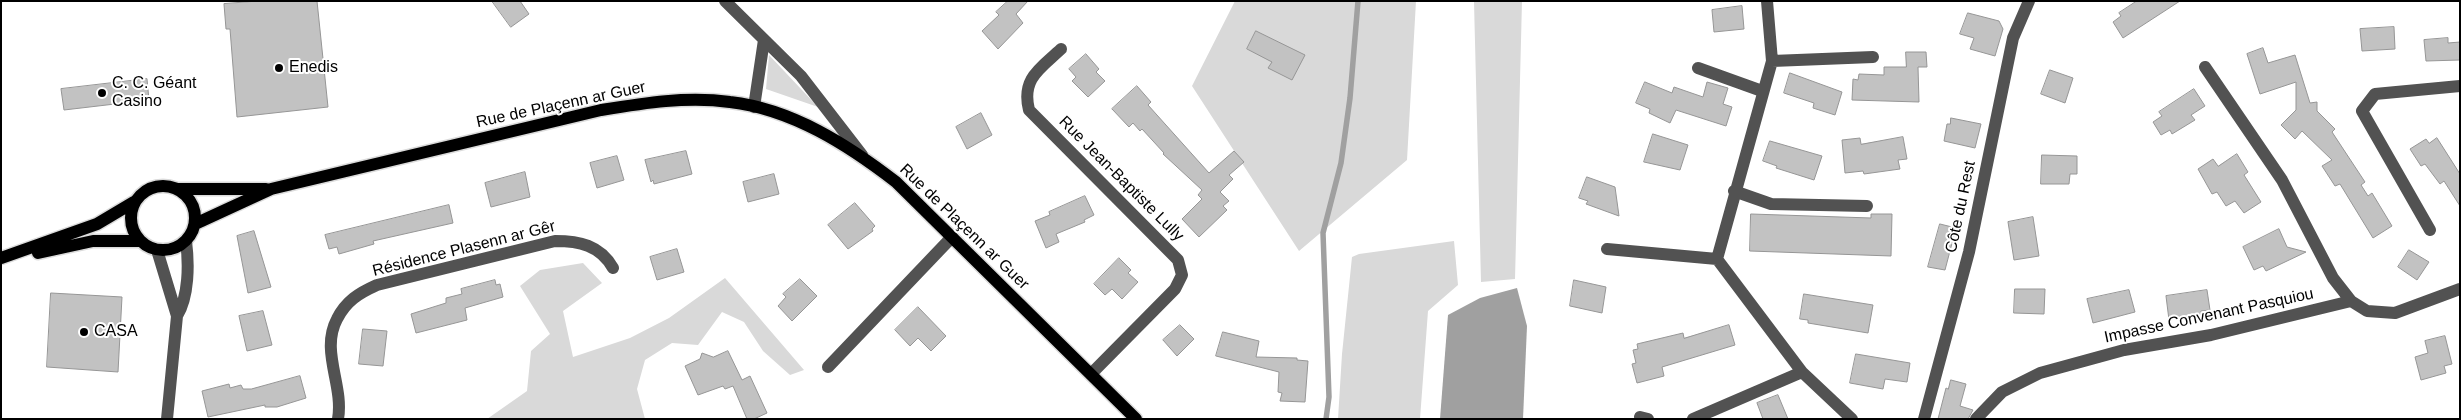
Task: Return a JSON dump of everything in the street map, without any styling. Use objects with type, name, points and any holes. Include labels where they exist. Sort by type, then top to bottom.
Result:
[{"type":"main road","name":"Rue de Plaçenn ar Guer","points":[[195,224],[270,189],[601,110],[656,101],[731,102],[798,121],[862,155],[896,182],[1136,419]]},
{"type":"main road","points":[[1,260],[92,241],[140,240],[157,250],[167,250],[186,241],[195,224],[192,204],[178,189],[165,185],[156,186],[140,194],[134,202],[131,222],[140,240]]},
{"type":"main road","name":"Rue de Plaçenn ar Guer","points":[[178,189],[270,189]]},
{"type":"main road","points":[[1,260],[97,224],[134,202]]},
{"type":"street","points":[[725,1],[800,76],[862,155]]},
{"type":"street","points":[[1717,258],[1762,90],[1772,61],[1767,1]]},
{"type":"street","name":"Côte du Rest","points":[[1924,419],[1969,252],[2013,38],[2029,1]]},
{"type":"street","points":[[754,107],[764,40]]},
{"type":"street","name":"Rue Jean-Baptiste Lully","points":[[1062,49],[1030,79],[1026,94],[1029,110],[1178,260],[1182,275],[1175,289],[1091,374]]},
{"type":"street","points":[[1772,61],[1873,57]]},
{"type":"street","points":[[2205,67],[2282,180],[2333,278],[2351,301],[2368,311],[2396,313],[2460,288]]},
{"type":"street","points":[[1698,68],[1762,90]]},
{"type":"street","points":[[2430,230],[2362,111],[2375,94],[2460,86]]},
{"type":"street","points":[[1734,191],[1771,204],[1867,206]]},
{"type":"street","points":[[828,367],[952,238]]},
{"type":"street","points":[[167,419],[178,316],[183,307],[188,257],[186,241]]},
{"type":"street","name":"Résidence Plasenn ar Gêr","points":[[338,419],[337,388],[329,343],[332,328],[353,297],[365,290],[377,285],[554,241],[572,241],[596,248],[603,253],[613,268]]},
{"type":"street","points":[[157,250],[178,316]]},
{"type":"street","points":[[1607,250],[1717,258],[1802,372],[1852,419]]},
{"type":"street","name":"Impasse Convenant Pasquiou","points":[[1976,419],[2002,392],[2040,373],[2124,350],[2212,335],[2351,301]]},
{"type":"street","points":[[1693,419],[1802,372]]},
{"type":"shaded area","points":[[1235,1],[1416,1],[1407,160],[1299,251],[1192,86]]},
{"type":"shaded area","points":[[1522,1],[1515,279],[1481,282],[1474,2]]},
{"type":"shaded area","points":[[769,55],[818,107],[766,89]]},
{"type":"shaded area","points":[[1454,241],[1458,285],[1428,311],[1420,419],[1338,419],[1342,354],[1352,257],[1359,254]]},
{"type":"shaded area","points":[[583,263],[602,283],[563,311],[573,357],[630,338],[669,318],[725,278],[804,370],[790,375],[763,351],[744,322],[722,312],[698,345],[672,343],[645,360],[637,389],[645,419],[487,419],[527,391],[531,351],[550,334],[520,286],[540,270]]},
{"type":"shaded area","points":[[1517,288],[1527,326],[1523,419],[1440,419],[1448,315],[1480,298]]},
{"type":"building","name":"Enedis","points":[[258,1],[317,1],[328,107],[237,117],[230,29],[226,29],[224,4]]},
{"type":"building","points":[[492,1],[520,1],[529,14],[511,27]]},
{"type":"building","points":[[1008,1],[1028,1],[1016,14],[1023,23],[998,49],[982,31],[999,15],[996,12]]},
{"type":"building","points":[[2137,1],[2180,1],[2123,38],[2113,22],[2121,16],[2119,13]]},
{"type":"building","points":[[1742,6],[1744,29],[1714,32],[1712,10]]},
{"type":"building","points":[[1968,13],[1999,21],[2003,29],[1995,56],[1970,49],[1974,38],[1960,34]]},
{"type":"building","points":[[2394,27],[2395,49],[2362,51],[2360,29]]},
{"type":"building","points":[[1256,31],[1305,55],[1292,80],[1268,68],[1272,62],[1247,49]]},
{"type":"building","points":[[2448,38],[2448,43],[2460,42],[2460,60],[2426,61],[2424,40]]},
{"type":"building","points":[[2263,48],[2268,63],[2295,55],[2310,103],[2317,102],[2317,111],[2335,129],[2332,132],[2365,182],[2361,185],[2368,196],[2372,193],[2392,226],[2373,238],[2340,184],[2335,186],[2322,166],[2332,160],[2302,131],[2295,139],[2281,125],[2296,110],[2296,82],[2260,94],[2247,54]]},
{"type":"building","points":[[1906,52],[1926,52],[1927,67],[1918,67],[1919,102],[1852,100],[1853,79],[1858,80],[1859,74],[1884,75],[1884,67],[1906,67]]},
{"type":"building","points":[[1086,54],[1099,69],[1096,72],[1105,81],[1088,97],[1072,81],[1076,77],[1069,69]]},
{"type":"building","points":[[2050,70],[2073,78],[2065,103],[2041,94]]},
{"type":"building","points":[[1790,73],[1842,92],[1835,115],[1813,108],[1814,103],[1784,93]]},
{"type":"building","points":[[147,79],[149,100],[64,110],[61,89]]},
{"type":"building","points":[[1645,82],[1672,93],[1674,87],[1703,97],[1707,82],[1728,88],[1723,104],[1732,107],[1726,126],[1676,110],[1670,123],[1649,113],[1650,109],[1636,103]]},
{"type":"building","points":[[1137,86],[1151,102],[1148,105],[1209,173],[1234,151],[1244,162],[1229,175],[1233,179],[1220,192],[1229,201],[1223,206],[1227,210],[1199,237],[1182,219],[1202,199],[1198,195],[1202,190],[1163,154],[1142,129],[1140,131],[1133,123],[1129,127],[1112,109]]},
{"type":"building","points":[[2194,89],[2205,106],[2191,115],[2195,120],[2172,134],[2170,130],[2161,135],[2153,122],[2162,116],[2159,112]]},
{"type":"building","points":[[981,113],[992,135],[967,149],[956,127]]},
{"type":"building","points":[[1951,118],[1981,124],[1975,148],[1944,141],[1947,124],[1950,124]]},
{"type":"building","points":[[1653,134],[1688,145],[1680,170],[1644,162]]},
{"type":"building","points":[[1903,137],[1907,159],[1898,160],[1900,169],[1864,174],[1863,171],[1845,173],[1842,140],[1860,138],[1861,144]]},
{"type":"building","points":[[2437,138],[2460,174],[2460,206],[2444,181],[2440,184],[2425,164],[2421,166],[2410,149],[2426,139],[2429,143]]},
{"type":"building","points":[[1770,141],[1822,156],[1814,180],[1776,168],[1777,166],[1763,161]]},
{"type":"building","points":[[686,151],[692,174],[654,184],[653,180],[651,182],[645,160]]},
{"type":"building","points":[[2237,154],[2248,172],[2244,175],[2261,202],[2244,213],[2235,201],[2226,206],[2217,192],[2212,194],[2198,169],[2213,159],[2218,166]]},
{"type":"building","points":[[2042,155],[2077,156],[2077,174],[2070,174],[2069,184],[2041,184]]},
{"type":"building","points":[[617,156],[624,180],[597,188],[590,163]]},
{"type":"building","points":[[525,172],[530,197],[491,207],[485,183]]},
{"type":"building","points":[[774,174],[779,194],[748,202],[743,182]]},
{"type":"building","points":[[1587,177],[1615,187],[1619,216],[1586,204],[1588,201],[1579,198]]},
{"type":"building","points":[[1085,196],[1094,215],[1084,220],[1085,222],[1056,234],[1059,242],[1046,248],[1035,221],[1050,215],[1049,212]]},
{"type":"building","points":[[855,203],[875,226],[872,229],[873,231],[848,249],[828,225]]},
{"type":"building","points":[[449,205],[453,223],[373,241],[374,244],[339,254],[337,247],[329,249],[325,235]]},
{"type":"building","points":[[1751,214],[1871,218],[1871,214],[1892,214],[1891,256],[1750,251]]},
{"type":"building","points":[[2033,217],[2039,256],[2014,260],[2008,222]]},
{"type":"building","points":[[1940,224],[1956,228],[1945,270],[1928,267]]},
{"type":"building","points":[[2279,229],[2287,247],[2306,252],[2266,271],[2263,266],[2254,270],[2243,247]]},
{"type":"building","points":[[254,231],[271,287],[248,293],[237,236]]},
{"type":"building","points":[[677,249],[684,272],[657,280],[650,257]]},
{"type":"building","points":[[2409,250],[2429,262],[2417,280],[2398,267]]},
{"type":"building","points":[[1119,258],[1131,270],[1128,273],[1138,282],[1122,299],[1112,289],[1105,295],[1094,284]]},
{"type":"building","points":[[800,279],[817,296],[792,321],[778,306],[786,297],[783,294]]},
{"type":"building","points":[[495,280],[496,285],[500,284],[503,297],[465,308],[467,320],[416,333],[411,314],[446,303],[446,298],[462,294],[461,289]]},
{"type":"building","points":[[1574,280],[1606,287],[1602,313],[1570,306]]},
{"type":"building","points":[[2015,289],[2045,289],[2044,314],[2014,313]]},
{"type":"building","points":[[2129,290],[2135,312],[2093,323],[2087,299]]},
{"type":"building","points":[[2207,290],[2210,310],[2201,311],[2201,316],[2169,320],[2166,296]]},
{"type":"building","name":"CASA","points":[[51,293],[122,297],[118,372],[47,367]]},
{"type":"building","points":[[1804,294],[1873,305],[1868,333],[1808,323],[1808,320],[1800,319]]},
{"type":"building","points":[[918,307],[946,336],[931,351],[918,338],[910,346],[895,330]]},
{"type":"building","points":[[263,311],[272,345],[247,351],[239,316]]},
{"type":"building","points":[[1180,325],[1194,339],[1177,356],[1163,340]]},
{"type":"building","points":[[1729,325],[1735,345],[1662,367],[1664,376],[1637,383],[1632,364],[1636,363],[1633,350],[1638,349],[1637,344],[1683,333],[1684,338]]},
{"type":"building","points":[[363,329],[387,331],[383,366],[359,364]]},
{"type":"building","points":[[1223,332],[1259,341],[1256,357],[1297,358],[1297,360],[1308,361],[1305,402],[1280,401],[1282,393],[1278,392],[1279,372],[1216,356]]},
{"type":"building","points":[[2445,336],[2452,364],[2444,366],[2446,373],[2421,380],[2415,357],[2428,353],[2425,341]]},
{"type":"building","points":[[728,351],[742,380],[750,376],[767,413],[754,419],[747,419],[733,386],[725,389],[723,386],[698,395],[685,366],[700,359],[702,353],[713,357]]},
{"type":"building","points":[[1856,354],[1910,363],[1907,382],[1885,379],[1883,389],[1850,383]]},
{"type":"building","points":[[300,376],[306,398],[277,407],[265,407],[265,405],[208,417],[202,391],[229,384],[230,388],[241,385],[243,389],[251,389]]},
{"type":"building","points":[[1951,380],[1966,384],[1960,406],[1973,410],[1968,419],[1938,419],[1946,388],[1948,389]]},
{"type":"building","points":[[1778,395],[1788,419],[1763,419],[1757,403]]},
{"type":"waterway","points":[[1326,419],[1329,397],[1323,233],[1341,163],[1350,98],[1358,1]]},
{"type":"place","name":"Enedis","points":[[279,68]]},
{"type":"place","name":"C. C. Géant Casino","points":[[102,93]]},
{"type":"place","name":"CASA","points":[[84,332]]}]
